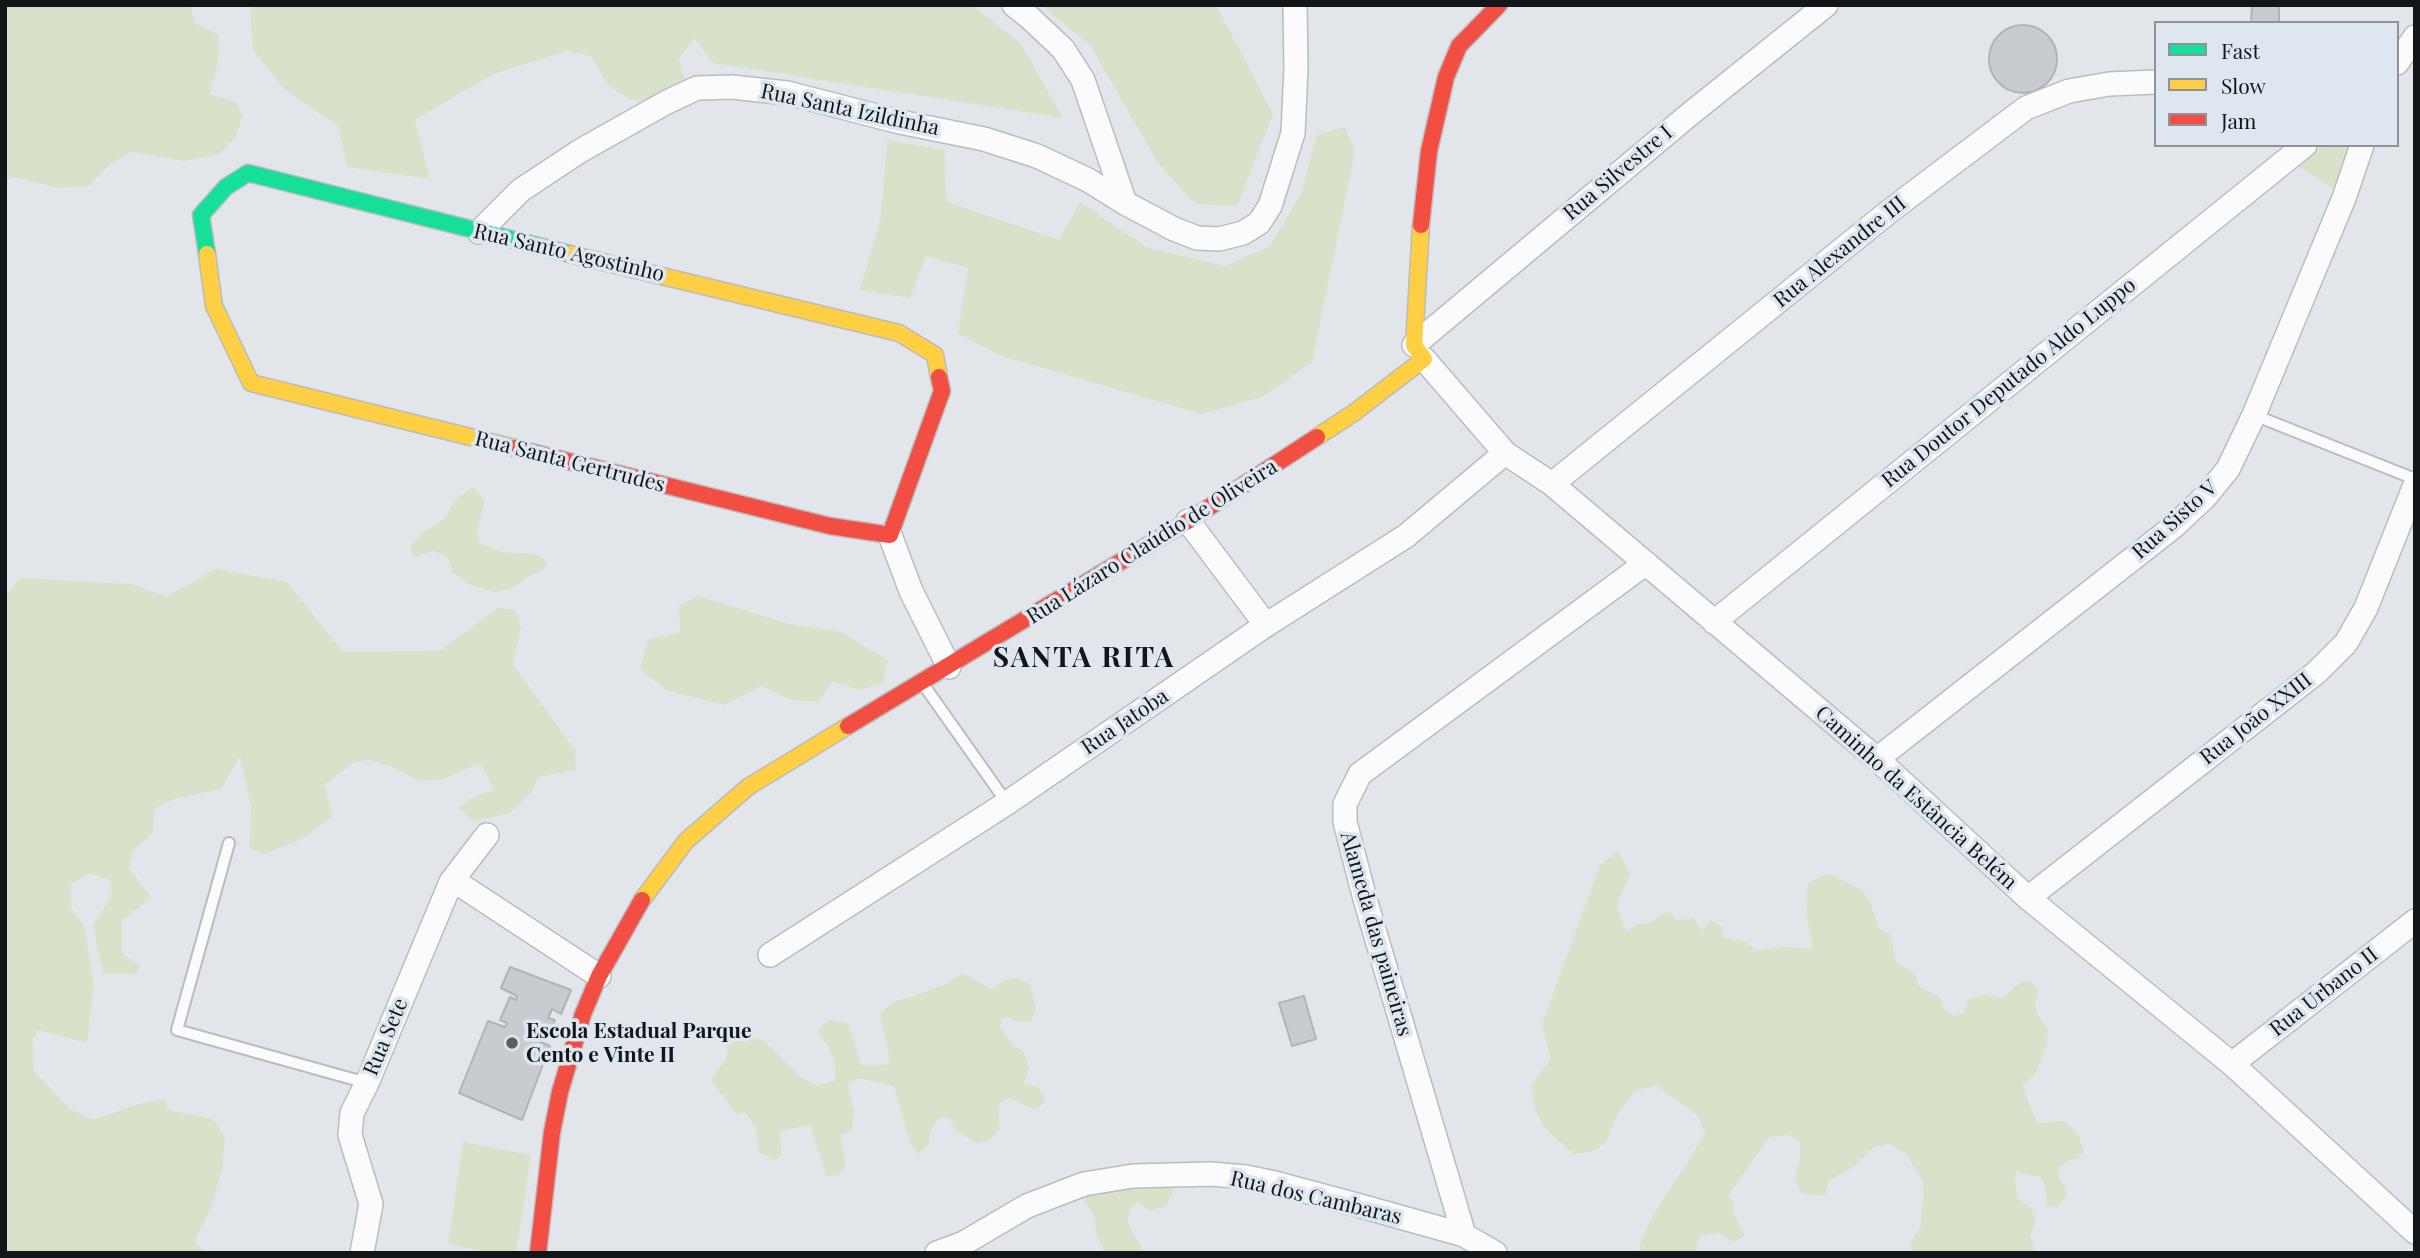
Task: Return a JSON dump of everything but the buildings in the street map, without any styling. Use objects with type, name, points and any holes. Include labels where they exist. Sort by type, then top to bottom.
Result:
[{"type":"street","points":[[1014,5],[1063,49],[1083,80],[1125,203]]},
{"type":"street","name":"Rua Santa Izildinha","points":[[479,232],[521,190],[580,151],[697,88],[732,87],[788,93],[900,122],[984,139],[1037,156],[1088,180],[1174,229],[1198,238],[1219,239],[1243,233],[1259,223],[1270,206],[1293,133],[1295,5]]},
{"type":"street","points":[[1419,352],[1422,200],[1446,77],[1459,47],[1499,5]]},
{"type":"street","name":"Rua Silvestre I","points":[[1419,352],[1690,114],[1825,5]]},
{"type":"street","points":[[2399,60],[2415,37]]},
{"type":"street","name":"Rua Alexandre III","points":[[1552,484],[1891,210],[2026,108],[2069,91],[2109,84],[2154,82]]},
{"type":"street","name":"Rua Doutor Deputado Aldo Luppo","points":[[1714,622],[2303,147]]},
{"type":"street","name":"Rua Sisto V","points":[[1877,759],[2173,527],[2206,496],[2228,469],[2255,415],[2344,198],[2361,147]]},
{"type":"street","name":"Rua Santo Agostinho","points":[[251,383],[214,306],[201,215],[226,187],[248,173],[479,232],[899,333],[934,355],[942,391],[890,535]]},
{"type":"street","name":"Caminho da Estância Belém","points":[[1419,352],[1505,453],[1552,484],[1877,759],[2028,898],[2232,1064],[2415,1232]]},
{"type":"street","name":"Rua Lázaro Claúdio de Oliveira","points":[[538,1253],[552,1132],[560,1092],[583,1014],[599,976],[642,900],[686,841],[748,787],[1188,522],[1354,412],[1419,352]]},
{"type":"street","name":"Rua Santa Gertrudes","points":[[251,383],[830,526],[890,535]]},
{"type":"street","name":"Rua Jatoba","points":[[771,955],[1007,803],[1266,625],[1406,536],[1505,453]]},
{"type":"street","name":"Rua João XXIII","points":[[2028,898],[2317,672],[2346,643],[2366,608],[2415,485]]},
{"type":"street","points":[[1188,522],[1266,625]]},
{"type":"street","points":[[890,535],[911,592],[949,667]]},
{"type":"street","name":"Alameda das paineiras","points":[[1464,1235],[1365,899],[1345,822],[1345,804],[1360,774],[1646,563]]},
{"type":"street","name":"Rua Sete","points":[[362,1253],[371,1204],[350,1135],[352,1112],[367,1083],[453,880],[486,835]]},
{"type":"street","points":[[453,880],[599,976]]},
{"type":"street","name":"Rua Urbano II","points":[[2232,1064],[2415,921]]},
{"type":"street","name":"Rua dos Cambaras","points":[[937,1253],[965,1248],[1027,1206],[1084,1184],[1133,1176],[1198,1175],[1246,1177],[1275,1183],[1464,1235],[1495,1253]]},
{"type":"lane","points":[[2255,415],[2415,479]]},
{"type":"lane","points":[[923,684],[1007,803]]},
{"type":"lane","points":[[229,843],[177,1030],[367,1083]]},
{"type":"green space","points":[[5,5],[190,5],[195,23],[219,35],[218,63],[209,94],[236,102],[243,116],[235,138],[220,154],[184,161],[131,152],[110,164],[89,186],[59,188],[15,177],[5,180]]},
{"type":"green space","points":[[250,5],[972,5],[1021,44],[1063,118],[713,63],[694,38],[679,59],[685,81],[641,101],[629,99],[608,85],[591,56],[567,51],[493,74],[415,120],[430,179],[347,167],[339,127],[284,89],[253,50]]},
{"type":"green space","points":[[1041,5],[1216,5],[1273,114],[1237,206],[1195,204],[1158,163],[1090,45]]},
{"type":"green space","points":[[1345,127],[1355,151],[1312,362],[1264,396],[1202,414],[998,355],[958,333],[968,268],[926,256],[910,298],[860,290],[881,217],[887,140],[944,150],[947,202],[1059,240],[1080,202],[1148,248],[1225,266],[1270,246],[1301,194],[1317,135]]},
{"type":"green space","points":[[2322,147],[2349,147],[2337,191],[2294,163]]},
{"type":"green space","points":[[473,487],[485,501],[477,529],[480,544],[503,552],[534,554],[548,562],[541,571],[528,576],[513,588],[495,592],[468,584],[453,573],[448,558],[434,551],[414,557],[410,547],[422,534],[446,517],[456,499]]},
{"type":"green space","points":[[216,569],[287,582],[343,652],[439,651],[498,608],[516,610],[521,628],[513,665],[576,751],[575,770],[539,777],[530,794],[510,813],[474,821],[458,808],[471,798],[494,790],[480,763],[443,779],[419,781],[392,767],[369,760],[355,762],[324,785],[333,816],[302,839],[265,854],[250,849],[251,807],[240,756],[221,789],[174,799],[155,808],[153,833],[133,851],[129,868],[151,898],[122,920],[122,953],[140,966],[136,974],[103,973],[93,925],[112,895],[110,880],[89,873],[71,884],[71,908],[84,926],[94,984],[87,1043],[39,1030],[32,1039],[34,1071],[70,1109],[93,1120],[138,1104],[165,1099],[167,1110],[213,1119],[225,1137],[222,1168],[212,1205],[194,1241],[207,1253],[5,1253],[5,597],[20,578],[131,584],[167,597]]},
{"type":"green space","points":[[698,596],[789,624],[841,632],[887,660],[883,683],[859,690],[832,681],[819,702],[792,700],[761,686],[724,705],[666,690],[640,669],[648,639],[680,633],[679,606]]},
{"type":"green space","points":[[1618,851],[1630,874],[1617,904],[1625,932],[1639,924],[1651,923],[1668,912],[1677,920],[1694,918],[1702,931],[1711,920],[1722,926],[1723,938],[1747,942],[1756,951],[1782,947],[1813,949],[1806,911],[1808,883],[1828,874],[1863,890],[1879,928],[1891,935],[1895,961],[1915,975],[1919,986],[1940,997],[1943,1008],[1954,1016],[1964,1013],[1969,999],[1986,995],[2002,998],[2021,982],[2030,981],[2035,985],[2038,990],[2035,1005],[2037,1013],[2048,1031],[2046,1046],[2036,1073],[2023,1085],[2026,1096],[2038,1123],[2064,1121],[2078,1134],[2084,1151],[2078,1159],[2069,1160],[2059,1167],[2058,1177],[2067,1195],[2057,1207],[2047,1206],[2041,1177],[2016,1172],[2017,1198],[2030,1207],[2036,1220],[2030,1236],[2036,1253],[1914,1253],[1910,1244],[1921,1226],[1924,1183],[1906,1154],[1890,1144],[1874,1147],[1856,1165],[1829,1181],[1825,1196],[1801,1193],[1795,1178],[1800,1159],[1800,1142],[1788,1135],[1769,1137],[1728,1196],[1734,1203],[1733,1212],[1745,1236],[1733,1242],[1719,1233],[1700,1236],[1698,1253],[1639,1253],[1641,1240],[1657,1209],[1705,1134],[1698,1116],[1657,1086],[1636,1090],[1618,1113],[1606,1142],[1592,1152],[1573,1154],[1544,1127],[1534,1105],[1531,1085],[1551,1059],[1542,1024],[1600,865]]},
{"type":"green space","points":[[962,973],[993,989],[1002,981],[1017,978],[1030,984],[1036,1007],[1031,1022],[1005,1017],[999,1026],[1012,1044],[1024,1052],[1029,1068],[1024,1084],[1037,1086],[1046,1100],[1036,1110],[1010,1098],[999,1104],[1000,1129],[990,1140],[977,1143],[956,1131],[949,1118],[937,1119],[930,1132],[929,1145],[918,1154],[910,1142],[894,1086],[858,1078],[848,1084],[854,1112],[852,1131],[841,1135],[846,1166],[838,1175],[827,1176],[810,1125],[779,1131],[782,1155],[774,1161],[759,1152],[756,1128],[745,1112],[737,1115],[711,1080],[728,1055],[727,1039],[745,1035],[763,1040],[802,1078],[817,1086],[834,1081],[836,1065],[818,1031],[828,1020],[848,1023],[861,1065],[889,1064],[880,1013],[895,1001],[950,982]]},
{"type":"green space","points":[[463,1142],[531,1155],[516,1253],[492,1253],[448,1244]]},
{"type":"green space","points":[[1166,1181],[1175,1189],[1166,1206],[1150,1211],[1138,1202],[1129,1213],[1127,1222],[1145,1253],[1105,1253],[1097,1236],[1093,1213],[1084,1201],[1094,1188]]},
{"type":"traffic: fast","points":[[248,173],[570,254]]},
{"type":"traffic: fast","points":[[207,254],[201,215],[226,187],[248,173]]},
{"type":"traffic: slow","points":[[1317,437],[1355,412],[1424,359],[1414,345],[1421,225]]},
{"type":"traffic: slow","points":[[207,254],[214,306],[251,383],[515,448]]},
{"type":"traffic: slow","points":[[570,254],[899,333],[935,355],[939,377]]},
{"type":"traffic: slow","points":[[642,900],[686,841],[748,787],[848,726]]},
{"type":"traffic: jam","points":[[1421,225],[1429,151],[1446,77],[1459,46],[1499,5]]},
{"type":"traffic: jam","points":[[515,448],[830,526],[890,535],[942,391],[939,377]]},
{"type":"traffic: jam","points":[[848,726],[1188,521],[1317,437]]},
{"type":"traffic: jam","points":[[538,1253],[552,1132],[560,1092],[583,1014],[599,976],[642,900]]},
{"type":"place","name":"Escola Estadual Parque Cento e Vinte II","points":[[512,1043]]},
{"type":"district","name":"SANTA RITA","points":[[1084,658]]}]
